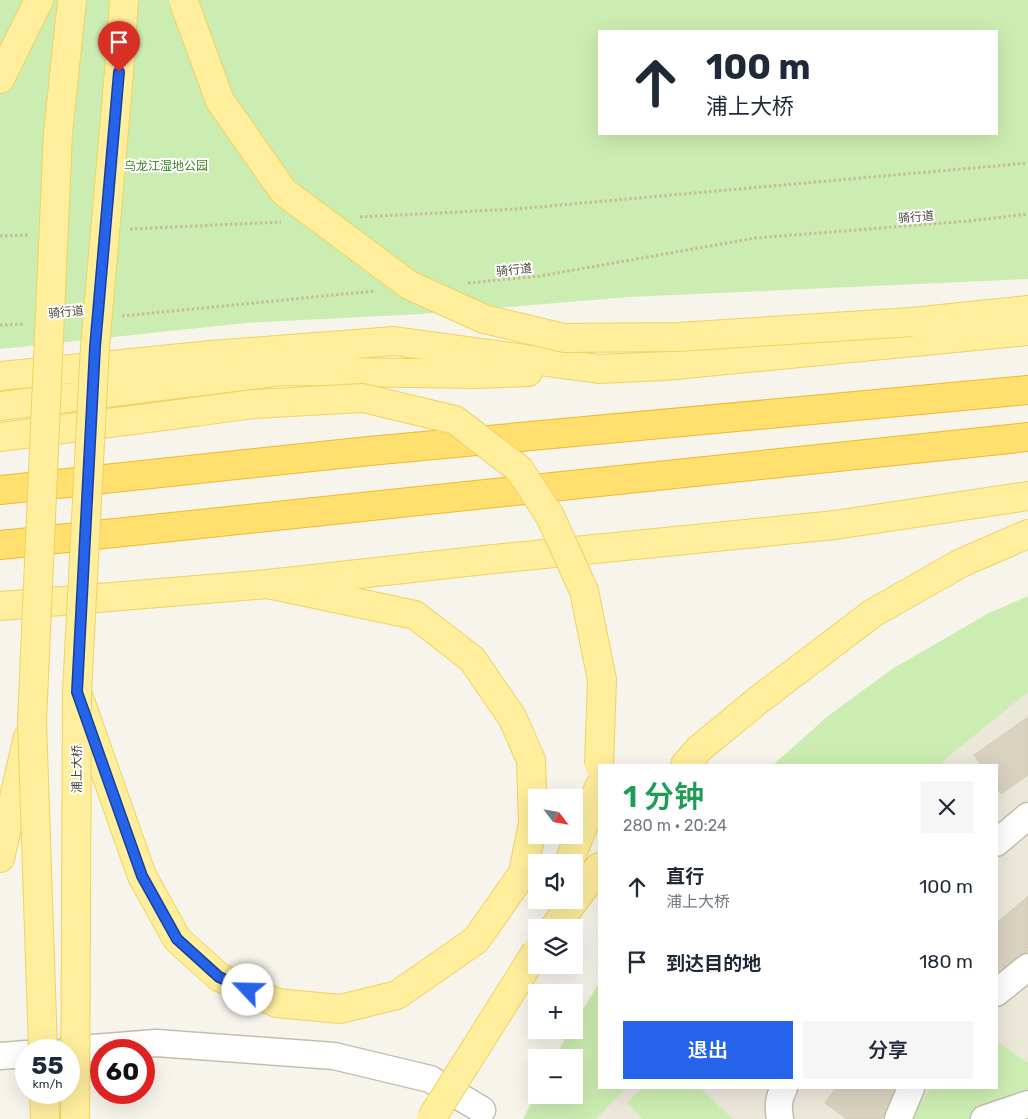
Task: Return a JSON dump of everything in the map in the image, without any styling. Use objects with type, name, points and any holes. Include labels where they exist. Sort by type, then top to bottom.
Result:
[{"type":"highway","points":[[0,490],[369,451],[1028,390]]},
{"type":"highway","points":[[0,546],[1028,437]]},
{"type":"main road","points":[[0,79],[39,0]]},
{"type":"main road","points":[[43,1039],[32,721],[58,133],[72,0]]},
{"type":"main road","name":"浦上大桥","points":[[76,1119],[77,692],[95,347],[124,0]]},
{"type":"main road","points":[[183,0],[220,101],[284,192],[409,285],[484,319],[564,338],[678,337],[912,322],[1028,310]]},
{"type":"main road","points":[[0,406],[283,372],[476,374],[664,366],[1028,331]]},
{"type":"main road","points":[[0,376],[211,355],[394,341],[599,369]]},
{"type":"main road","points":[[0,437],[254,404],[363,398],[455,420],[519,469],[550,516],[584,591],[602,680],[599,764]]},
{"type":"main road","points":[[0,606],[268,584],[474,561],[835,525],[1028,496]]},
{"type":"main road","points":[[686,764],[699,749],[757,701],[873,613],[961,563],[1028,534]]},
{"type":"main road","points":[[77,692],[142,876],[177,939],[219,977],[277,1003],[340,1010],[397,995],[476,940],[523,873],[533,823],[531,760],[512,716],[472,660],[415,615],[268,584]]},
{"type":"main road","points":[[0,858],[32,721]]},
{"type":"main road","points":[[572,854],[598,790]]},
{"type":"main road","points":[[561,919],[598,868]]},
{"type":"main road","points":[[431,1119],[528,963]]},
{"type":"main road","points":[[44,1104],[45,1119]]},
{"type":"street","points":[[998,841],[1028,816]]},
{"type":"street","points":[[998,991],[1028,967]]},
{"type":"street","points":[[80,1049],[156,1042],[334,1056],[430,1079],[482,1110]]},
{"type":"street","points":[[0,1056],[15,1055]]},
{"type":"street","points":[[780,1119],[778,1107],[784,1089]]},
{"type":"street","points":[[898,1119],[911,1089]]},
{"type":"street","points":[[984,1119],[1028,1104]]},
{"type":"path","points":[[357,218],[516,209],[1028,164]]},
{"type":"path","name":"骑行道","points":[[464,283],[540,276],[755,238],[969,221],[1028,214]]},
{"type":"path","points":[[129,229],[288,221]]},
{"type":"path","points":[[0,236],[30,234]]},
{"type":"path","points":[[116,316],[378,291]]},
{"type":"path","points":[[0,325],[29,324]]},
{"type":"shaded area","points":[[1028,667],[1028,1119],[584,1119],[612,1089],[998,1089],[998,764],[922,764]]},
{"type":"green space","name":"乌龙江湿地公园","points":[[0,0],[1028,0],[1028,279],[629,297],[421,314],[246,323],[0,349]]},
{"type":"green space","points":[[1028,596],[1028,692],[941,764],[774,764],[828,716],[892,669],[989,613]]},
{"type":"green space","points":[[598,985],[598,1089],[625,1089],[596,1119],[523,1119],[531,1104],[583,1104],[583,1049],[559,1049],[565,1039],[583,1039],[583,1009]]},
{"type":"green space","points":[[998,1041],[1028,1063],[1028,1119],[908,1119],[930,1089],[998,1089]]},
{"type":"green space","points":[[641,1089],[701,1089],[733,1119],[643,1119],[627,1103]]},
{"type":"building","points":[[1028,717],[1028,775],[1001,794],[998,790],[998,764],[980,764],[974,755]]},
{"type":"building","points":[[1028,896],[1028,950],[998,976],[998,922]]},
{"type":"building","points":[[835,1089],[902,1089],[881,1119],[847,1119],[825,1103]]},
{"type":"route","points":[[119,72],[95,347],[77,692],[142,876],[177,939],[219,977],[248,990]]}]
